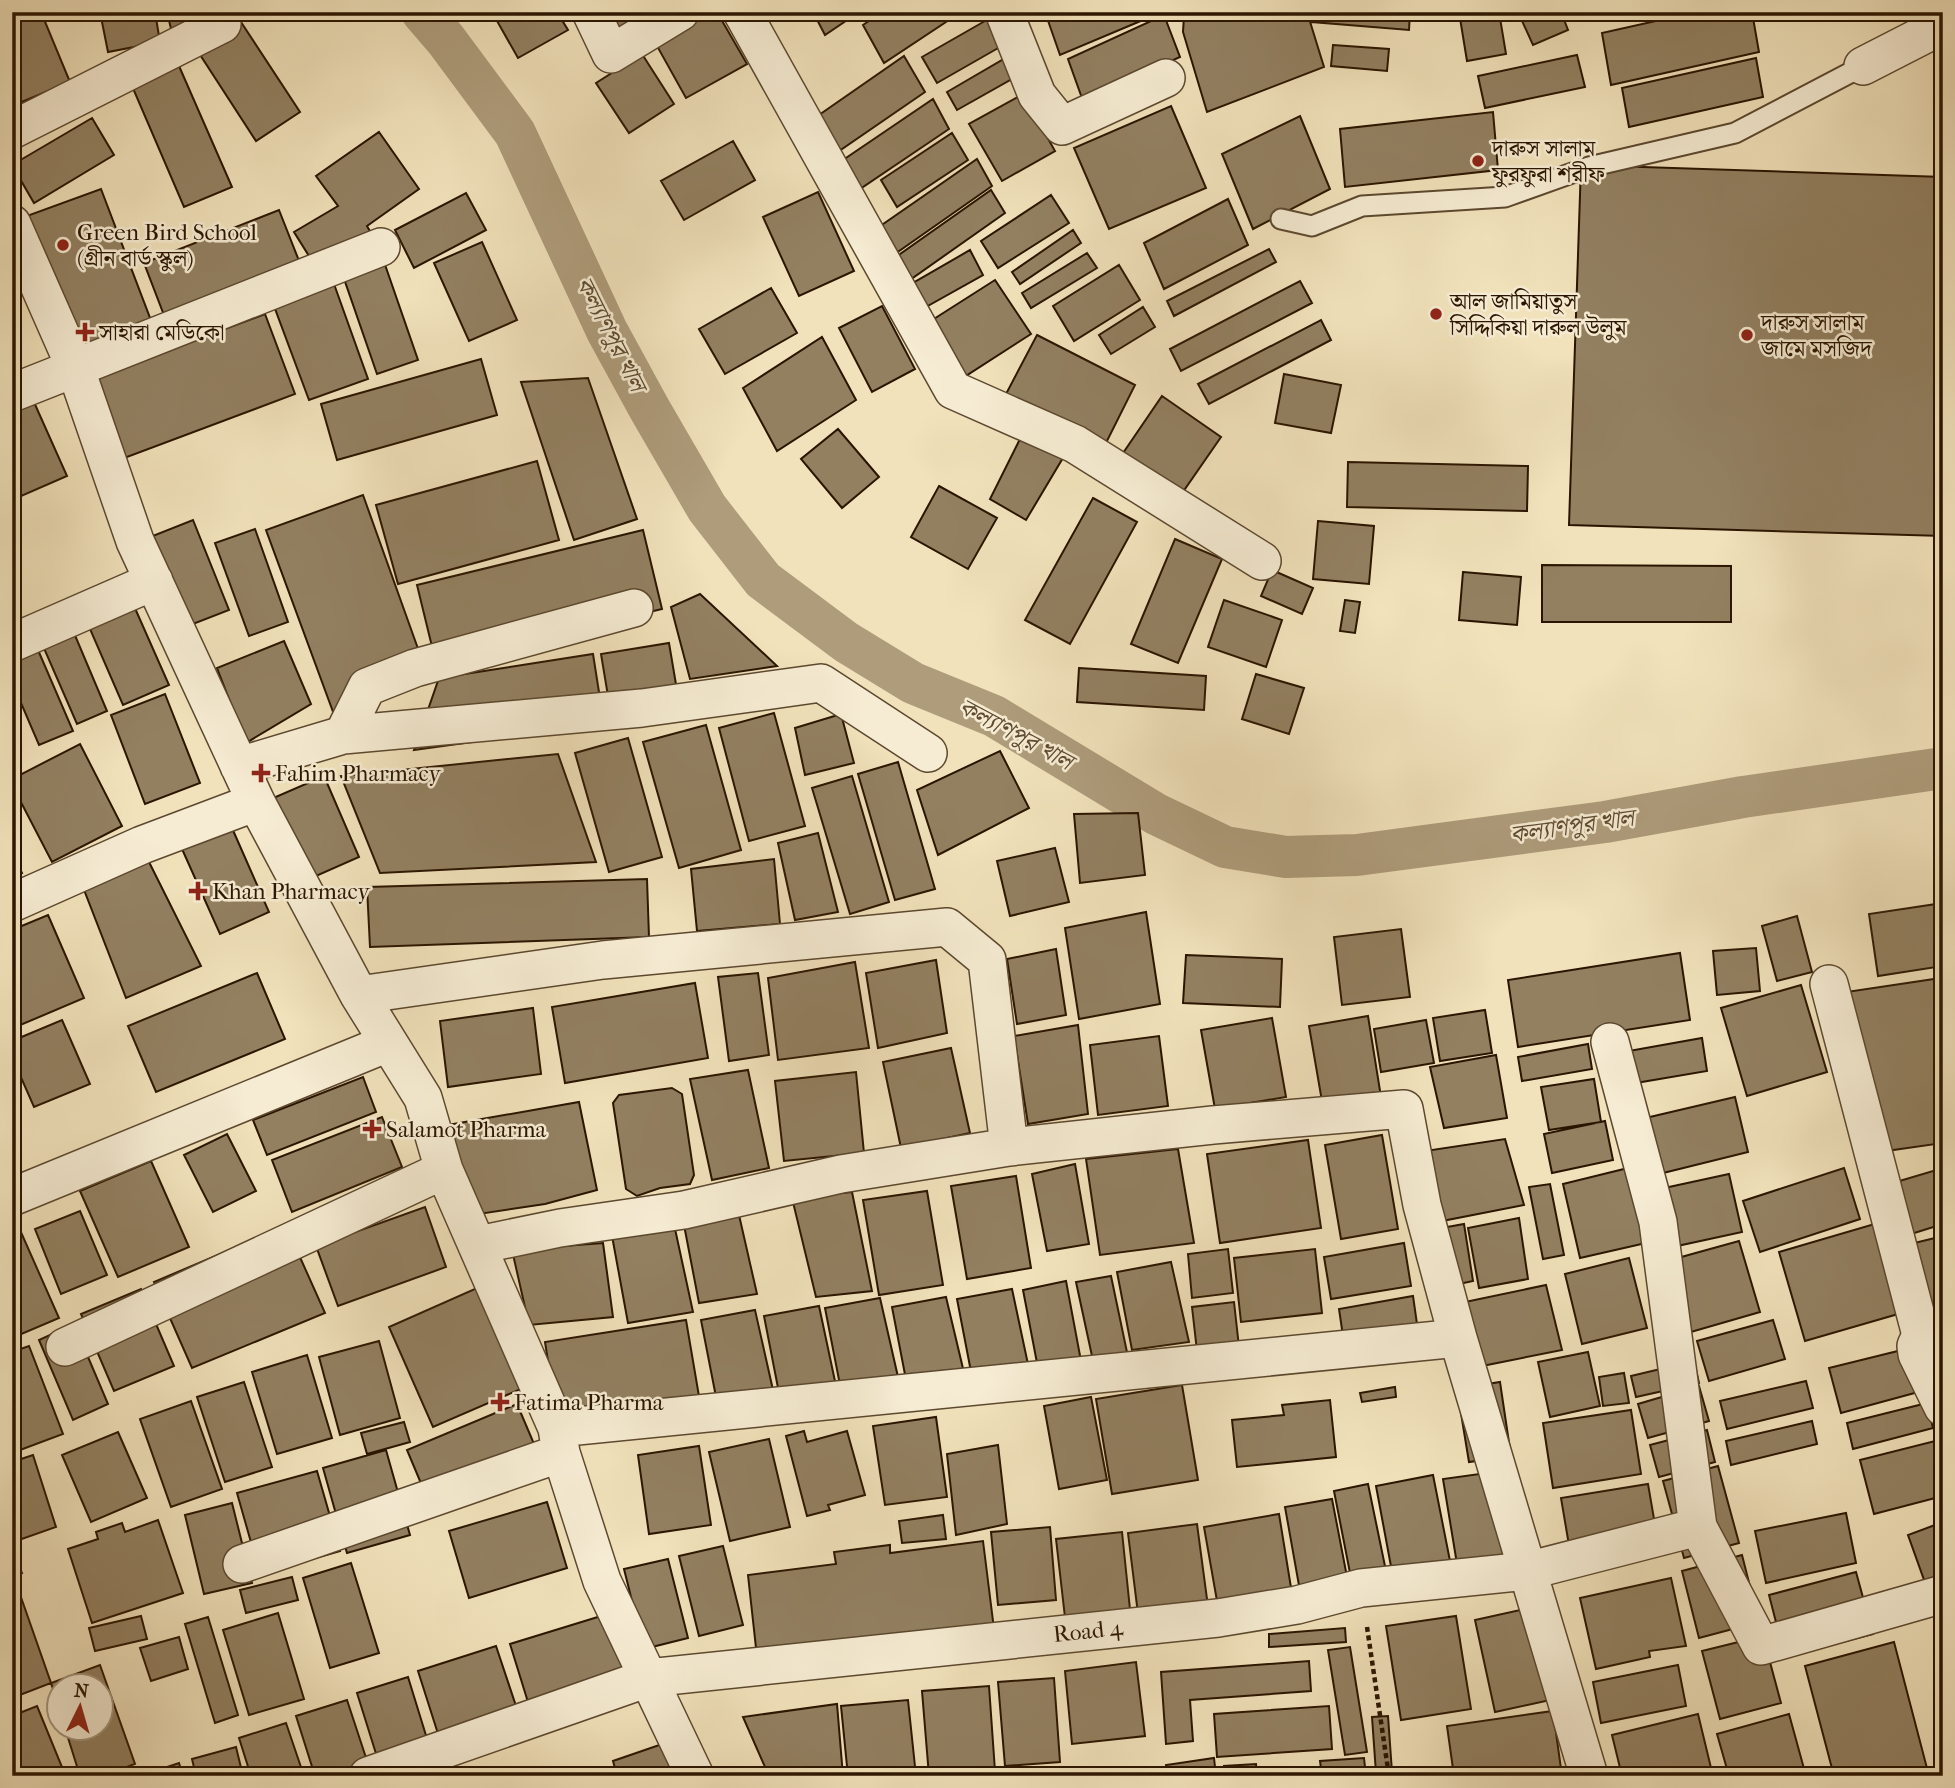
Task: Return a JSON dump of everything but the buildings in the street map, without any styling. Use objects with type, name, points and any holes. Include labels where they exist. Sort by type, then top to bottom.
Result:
[{"type":"street","points":[[590,12],[611,54],[680,12]]},
{"type":"street","points":[[742,12],[953,390],[1075,444],[1262,561]]},
{"type":"street","points":[[1004,12],[1037,95],[1062,126],[1166,78]]},
{"type":"street","points":[[12,130],[222,24]]},
{"type":"street","points":[[1863,66],[1943,25]]},
{"type":"street","points":[[12,224],[75,367],[135,541],[239,766],[359,995],[423,1098],[444,1170],[559,1441],[602,1581],[695,1776]]},
{"type":"street","points":[[12,393],[381,247]]},
{"type":"street","points":[[12,643],[153,581]]},
{"type":"street","points":[[343,735],[367,687],[415,668],[634,608]]},
{"type":"street","points":[[239,766],[343,735],[642,708],[821,684],[928,753]]},
{"type":"street","points":[[12,903],[142,845],[256,802]]},
{"type":"street","points":[[359,995],[603,960],[947,927],[987,960],[1009,1147]]},
{"type":"street","points":[[1829,984],[1932,1332],[1916,1346],[1917,1354],[1943,1407]]},
{"type":"street","points":[[1610,1042],[1658,1222],[1698,1527],[1761,1646],[1943,1594]]},
{"type":"street","points":[[12,1197],[388,1043]]},
{"type":"street","points":[[478,1245],[560,1228],[684,1210],[841,1174],[1009,1147],[1213,1125],[1404,1109],[1422,1205],[1458,1338],[1589,1776]]},
{"type":"street","points":[[65,1347],[444,1170]]},
{"type":"street","points":[[242,1564],[559,1441],[1458,1338]]},
{"type":"street","name":"Road 4","points":[[368,1776],[648,1678],[1219,1618],[1297,1605],[1361,1588],[1527,1571],[1698,1527]]},
{"type":"lane","points":[[1280,219],[1312,226],[1362,206],[1504,197],[1589,167],[1735,133],[1863,66]]},
{"type":"path","points":[[1361,1588],[1389,1776]]},
{"type":"waterway","name":"কল্যাণপুর খাল","points":[[422,12],[515,133],[607,331],[649,408],[707,508],[763,580],[846,642],[913,683],[994,716],[1156,814],[1225,847],[1286,857],[1357,855],[1605,822],[1743,797],[1943,768]]},
{"type":"place","name":"দারুস সালাম ফুরফুরা শরীফ","points":[[1478,161]]},
{"type":"place","name":"Green Bird School (গ্রীন বার্ড স্কুল)","points":[[63,245]]},
{"type":"place","name":"আল জামিয়াতুস সিদ্দিকিয়া দারুল উলুম","points":[[1436,314]]},
{"type":"place","name":"সাহারা মেডিকো","points":[[85,332]]},
{"type":"place","name":"দারুস সালাম জামে মসজিদ","points":[[1747,335]]},
{"type":"place","name":"Fahim Pharmacy","points":[[261,773]]},
{"type":"place","name":"Khan Pharmacy","points":[[198,891]]},
{"type":"place","name":"Salamot Pharma","points":[[372,1129]]},
{"type":"place","name":"Fatima Pharma","points":[[500,1402]]}]
